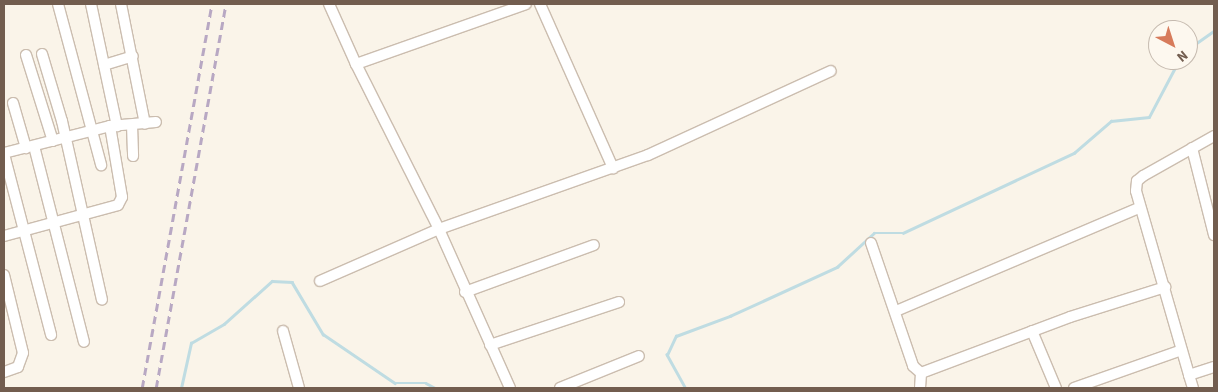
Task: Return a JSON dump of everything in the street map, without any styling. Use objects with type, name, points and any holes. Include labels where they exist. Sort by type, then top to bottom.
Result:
[{"type":"street","points":[[58,4],[101,165]]},
{"type":"street","points":[[4,236],[111,209],[121,202],[114,126],[91,4]]},
{"type":"street","points":[[51,335],[22,232],[4,154],[114,126],[150,123],[121,4]]},
{"type":"street","points":[[329,4],[356,64],[439,230],[465,292],[510,388]]},
{"type":"street","points":[[356,64],[526,4]]},
{"type":"street","points":[[540,4],[613,168]]},
{"type":"street","points":[[42,54],[102,300]]},
{"type":"street","points":[[26,55],[53,141]]},
{"type":"street","points":[[104,65],[133,56]]},
{"type":"street","points":[[320,281],[439,230],[648,155],[831,71]]},
{"type":"street","points":[[13,103],[30,147],[53,224],[84,342]]},
{"type":"street","points":[[132,125],[133,156]]},
{"type":"street","points":[[1193,388],[1165,287],[1139,208],[1136,186],[1140,178],[1214,136]]},
{"type":"street","points":[[1192,148],[1214,235]]},
{"type":"street","points":[[896,311],[1139,208]]},
{"type":"street","points":[[871,243],[896,311],[913,366],[921,373]]},
{"type":"street","points":[[465,292],[594,245]]},
{"type":"street","points":[[4,275],[23,353],[18,367],[4,372]]},
{"type":"street","points":[[921,373],[1032,331],[1165,287]]},
{"type":"street","points":[[490,345],[619,302]]},
{"type":"street","points":[[1032,331],[1056,388]]},
{"type":"street","points":[[283,332],[299,388]]},
{"type":"street","points":[[1074,388],[1182,350]]},
{"type":"street","points":[[560,388],[639,356]]},
{"type":"street","points":[[1189,375],[1214,367]]},
{"type":"street","points":[[920,388],[921,373]]},
{"type":"waterway","points":[[1198,42],[1214,31]]},
{"type":"waterway","points":[[685,388],[667,355],[676,336],[730,316],[837,267],[874,233],[903,233],[1074,153],[1111,121],[1149,117],[1174,70]]},
{"type":"waterway","points":[[181,388],[191,343],[224,324],[272,281],[292,282],[323,334],[395,383],[426,383],[435,388]]},
{"type":"railway","points":[[142,388],[212,4]]},
{"type":"railway","points":[[156,388],[226,4]]}]
